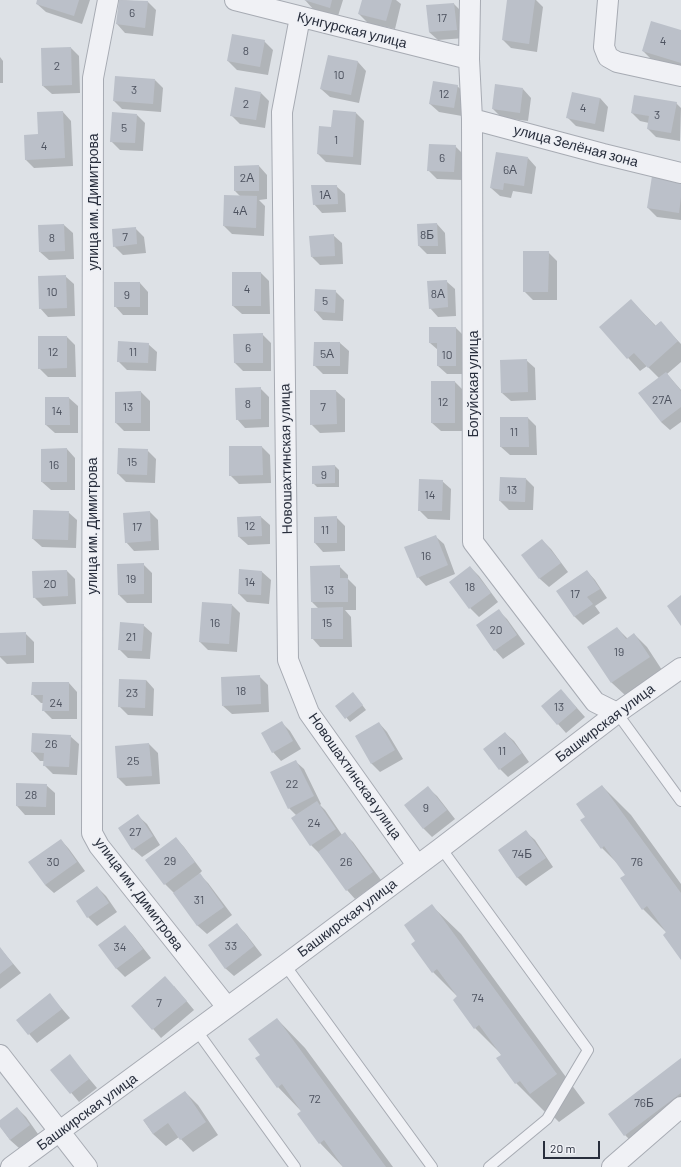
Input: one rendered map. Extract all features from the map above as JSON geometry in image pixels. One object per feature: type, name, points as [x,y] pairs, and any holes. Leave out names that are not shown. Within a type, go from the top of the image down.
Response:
[{"type":"street","name":"улица им. Димитрова","points":[[108,0],[93,78],[92,832],[99,846],[227,1007]]},
{"type":"street","name":"Кунгурская улица","points":[[235,0],[469,59]]},
{"type":"street","name":"Богуйская улица","points":[[470,0],[469,59],[472,119],[473,542],[595,702],[617,712]]},
{"type":"street","points":[[608,0],[604,47],[608,57],[617,62],[681,76]]},
{"type":"street","name":"Новошахтинская улица","points":[[300,17],[282,112],[288,660],[309,713],[418,864]]},
{"type":"street","name":"улица Зелёная зона","points":[[472,119],[681,173]]},
{"type":"street","name":"Башкирская улица","points":[[11,1167],[197,1031],[441,848],[617,712],[681,668]]},
{"type":"street","points":[[0,1055],[87,1167]]},
{"type":"street","points":[[622,1165],[681,1107]]},
{"type":"lane","points":[[617,712],[681,800]]},
{"type":"lane","points":[[441,848],[588,1050],[547,1119],[489,1167]]},
{"type":"lane","points":[[285,965],[432,1167]]},
{"type":"lane","points":[[197,1031],[295,1167]]},
{"type":"building","points":[[37,0],[79,0],[74,16],[36,4]]},
{"type":"building","points":[[119,0],[148,1],[145,28],[116,24]]},
{"type":"building","points":[[304,0],[332,0],[330,8]]},
{"type":"building","points":[[362,0],[392,0],[386,21],[358,14]]},
{"type":"building","points":[[507,0],[535,0],[529,44],[502,40]]},
{"type":"building","points":[[454,3],[457,30],[429,32],[426,5]]},
{"type":"building","points":[[651,21],[681,30],[681,63],[642,51]]},
{"type":"building","points":[[232,34],[265,40],[260,67],[227,61]]},
{"type":"building","points":[[71,47],[72,85],[42,86],[41,48]]},
{"type":"building","points":[[328,55],[358,61],[351,95],[320,89]]},
{"type":"building","points":[[115,76],[155,79],[153,104],[113,101]]},
{"type":"building","points":[[433,81],[458,85],[454,108],[429,104]]},
{"type":"building","points":[[495,84],[523,88],[520,113],[492,109]]},
{"type":"building","points":[[235,87],[261,92],[256,120],[230,116]]},
{"type":"building","points":[[572,92],[600,98],[595,124],[566,118]]},
{"type":"building","points":[[634,95],[677,102],[671,133],[647,129],[649,116],[631,113]]},
{"type":"building","points":[[333,110],[356,112],[353,157],[317,154],[319,126],[331,127]]},
{"type":"building","points":[[63,111],[65,158],[25,160],[24,135],[38,134],[37,112]]},
{"type":"building","points":[[112,112],[137,114],[135,143],[110,142]]},
{"type":"building","points":[[429,144],[456,145],[454,172],[427,171]]},
{"type":"building","points":[[496,152],[528,157],[524,186],[504,183],[503,190],[490,188]]},
{"type":"building","points":[[259,165],[259,191],[234,191],[234,166]]},
{"type":"building","points":[[652,176],[681,180],[679,213],[647,208]]},
{"type":"building","points":[[311,185],[337,185],[338,204],[313,205]]},
{"type":"building","points":[[224,195],[257,196],[256,228],[223,226]]},
{"type":"building","points":[[437,223],[438,246],[418,246],[417,224]]},
{"type":"building","points":[[64,224],[65,251],[39,252],[38,225]]},
{"type":"building","points":[[136,227],[137,244],[113,247],[112,229]]},
{"type":"building","points":[[334,234],[335,256],[311,257],[309,236]]},
{"type":"building","points":[[523,251],[549,251],[548,292],[523,292]]},
{"type":"building","points":[[232,272],[261,272],[261,306],[232,306]]},
{"type":"building","points":[[66,275],[67,308],[39,309],[38,276]]},
{"type":"building","points":[[447,280],[448,307],[429,309],[427,281]]},
{"type":"building","points":[[114,282],[140,282],[140,307],[114,307]]},
{"type":"building","points":[[315,289],[336,290],[335,313],[314,311]]},
{"type":"building","points":[[631,299],[655,326],[661,321],[678,341],[648,368],[634,353],[627,359],[599,327]]},
{"type":"building","points":[[429,327],[456,327],[456,366],[437,366],[437,343],[429,343]]},
{"type":"building","points":[[263,333],[263,363],[234,363],[233,334]]},
{"type":"building","points":[[38,336],[67,336],[67,368],[38,369]]},
{"type":"building","points":[[118,341],[149,343],[148,363],[117,362]]},
{"type":"building","points":[[314,342],[340,342],[340,366],[313,366]]},
{"type":"building","points":[[527,359],[528,392],[501,393],[500,360]]},
{"type":"building","points":[[666,372],[681,391],[681,407],[661,422],[638,393]]},
{"type":"building","points":[[431,381],[455,381],[455,423],[431,423]]},
{"type":"building","points":[[261,387],[261,419],[236,420],[235,388]]},
{"type":"building","points":[[310,390],[336,390],[337,424],[310,425]]},
{"type":"building","points":[[141,391],[141,423],[115,423],[115,392]]},
{"type":"building","points":[[45,397],[69,397],[70,425],[45,425]]},
{"type":"building","points":[[500,417],[528,417],[529,447],[500,447]]},
{"type":"building","points":[[229,446],[262,446],[263,475],[229,476]]},
{"type":"building","points":[[67,448],[67,482],[41,482],[41,449]]},
{"type":"building","points":[[118,448],[148,449],[147,475],[117,474]]},
{"type":"building","points":[[335,465],[335,483],[312,484],[312,466]]},
{"type":"building","points":[[500,477],[526,478],[525,502],[499,501]]},
{"type":"building","points":[[419,479],[443,480],[442,511],[418,511]]},
{"type":"building","points":[[33,510],[69,511],[68,540],[32,539]]},
{"type":"building","points":[[150,511],[151,541],[125,543],[123,513]]},
{"type":"building","points":[[261,516],[262,536],[238,537],[237,517]]},
{"type":"building","points":[[337,516],[337,543],[314,543],[314,517]]},
{"type":"building","points":[[436,535],[448,565],[417,578],[404,547]]},
{"type":"building","points":[[542,539],[561,563],[539,579],[521,555]]},
{"type":"building","points":[[144,563],[144,594],[118,595],[117,564]]},
{"type":"building","points":[[340,565],[340,578],[348,578],[348,602],[311,602],[310,566]]},
{"type":"building","points":[[470,566],[491,593],[469,609],[449,582]]},
{"type":"building","points":[[239,569],[262,571],[261,595],[238,594]]},
{"type":"building","points":[[67,570],[68,596],[33,598],[32,571]]},
{"type":"building","points":[[587,570],[600,589],[587,597],[593,604],[574,617],[556,591]]},
{"type":"building","points":[[681,595],[681,626],[667,606]]},
{"type":"building","points":[[202,602],[232,604],[229,644],[199,642]]},
{"type":"building","points":[[343,607],[343,639],[311,639],[311,608]]},
{"type":"building","points":[[499,609],[517,635],[494,651],[476,625]]},
{"type":"building","points":[[120,622],[144,624],[142,651],[118,650]]},
{"type":"building","points":[[617,627],[626,639],[634,633],[650,657],[611,683],[587,647]]},
{"type":"building","points":[[26,632],[26,655],[0,656],[0,633]]},
{"type":"building","points":[[260,675],[261,704],[222,706],[221,677]]},
{"type":"building","points":[[119,679],[146,680],[145,708],[118,707]]},
{"type":"building","points":[[32,682],[69,682],[69,711],[42,711],[43,695],[31,695]]},
{"type":"building","points":[[561,689],[577,708],[557,725],[541,706]]},
{"type":"building","points":[[353,692],[363,705],[345,719],[335,706]]},
{"type":"building","points":[[282,721],[293,741],[272,753],[261,733]]},
{"type":"building","points":[[379,722],[395,750],[371,764],[355,736]]},
{"type":"building","points":[[505,732],[522,753],[499,770],[483,749]]},
{"type":"building","points":[[32,733],[71,735],[69,767],[43,766],[44,753],[31,752]]},
{"type":"building","points":[[149,743],[152,776],[117,778],[115,746]]},
{"type":"building","points":[[296,760],[314,796],[288,809],[270,772]]},
{"type":"building","points":[[16,783],[47,784],[46,807],[16,806]]},
{"type":"building","points":[[602,785],[681,893],[681,960],[663,935],[666,932],[647,906],[642,910],[620,878],[625,875],[604,846],[601,849],[580,820],[585,817],[576,804]]},
{"type":"building","points":[[428,786],[447,810],[423,829],[404,805]]},
{"type":"building","points":[[317,801],[336,829],[310,846],[291,818]]},
{"type":"building","points":[[138,814],[153,836],[132,850],[118,828]]},
{"type":"building","points":[[526,830],[546,858],[517,878],[498,850]]},
{"type":"building","points":[[345,832],[373,872],[346,891],[318,852]]},
{"type":"building","points":[[176,837],[195,862],[164,885],[145,860]]},
{"type":"building","points":[[61,839],[77,862],[45,885],[28,862]]},
{"type":"building","points":[[200,873],[224,907],[197,926],[173,893]]},
{"type":"building","points":[[97,886],[109,903],[87,918],[76,901]]},
{"type":"building","points":[[432,904],[557,1074],[530,1094],[520,1081],[515,1084],[496,1058],[501,1055],[479,1025],[474,1029],[453,1000],[457,996],[437,969],[432,973],[411,944],[415,941],[404,925]]},
{"type":"building","points":[[237,923],[254,946],[225,969],[208,945]]},
{"type":"building","points":[[125,925],[143,949],[116,969],[98,945]]},
{"type":"building","points":[[0,947],[13,964],[0,974]]},
{"type":"building","points":[[165,976],[187,1001],[152,1030],[131,1006]]},
{"type":"building","points":[[50,993],[62,1009],[28,1035],[16,1020]]},
{"type":"building","points":[[277,1018],[386,1167],[343,1167],[324,1140],[319,1144],[297,1114],[301,1111],[282,1084],[277,1088],[255,1058],[260,1055],[248,1039]]},
{"type":"building","points":[[70,1054],[89,1079],[70,1094],[50,1070]]},
{"type":"building","points":[[681,1058],[681,1093],[624,1136],[608,1114]]},
{"type":"building","points":[[185,1091],[206,1122],[180,1140],[168,1123],[153,1134],[143,1120]]},
{"type":"building","points":[[17,1107],[30,1125],[10,1140],[0,1127],[0,1120]]}]
